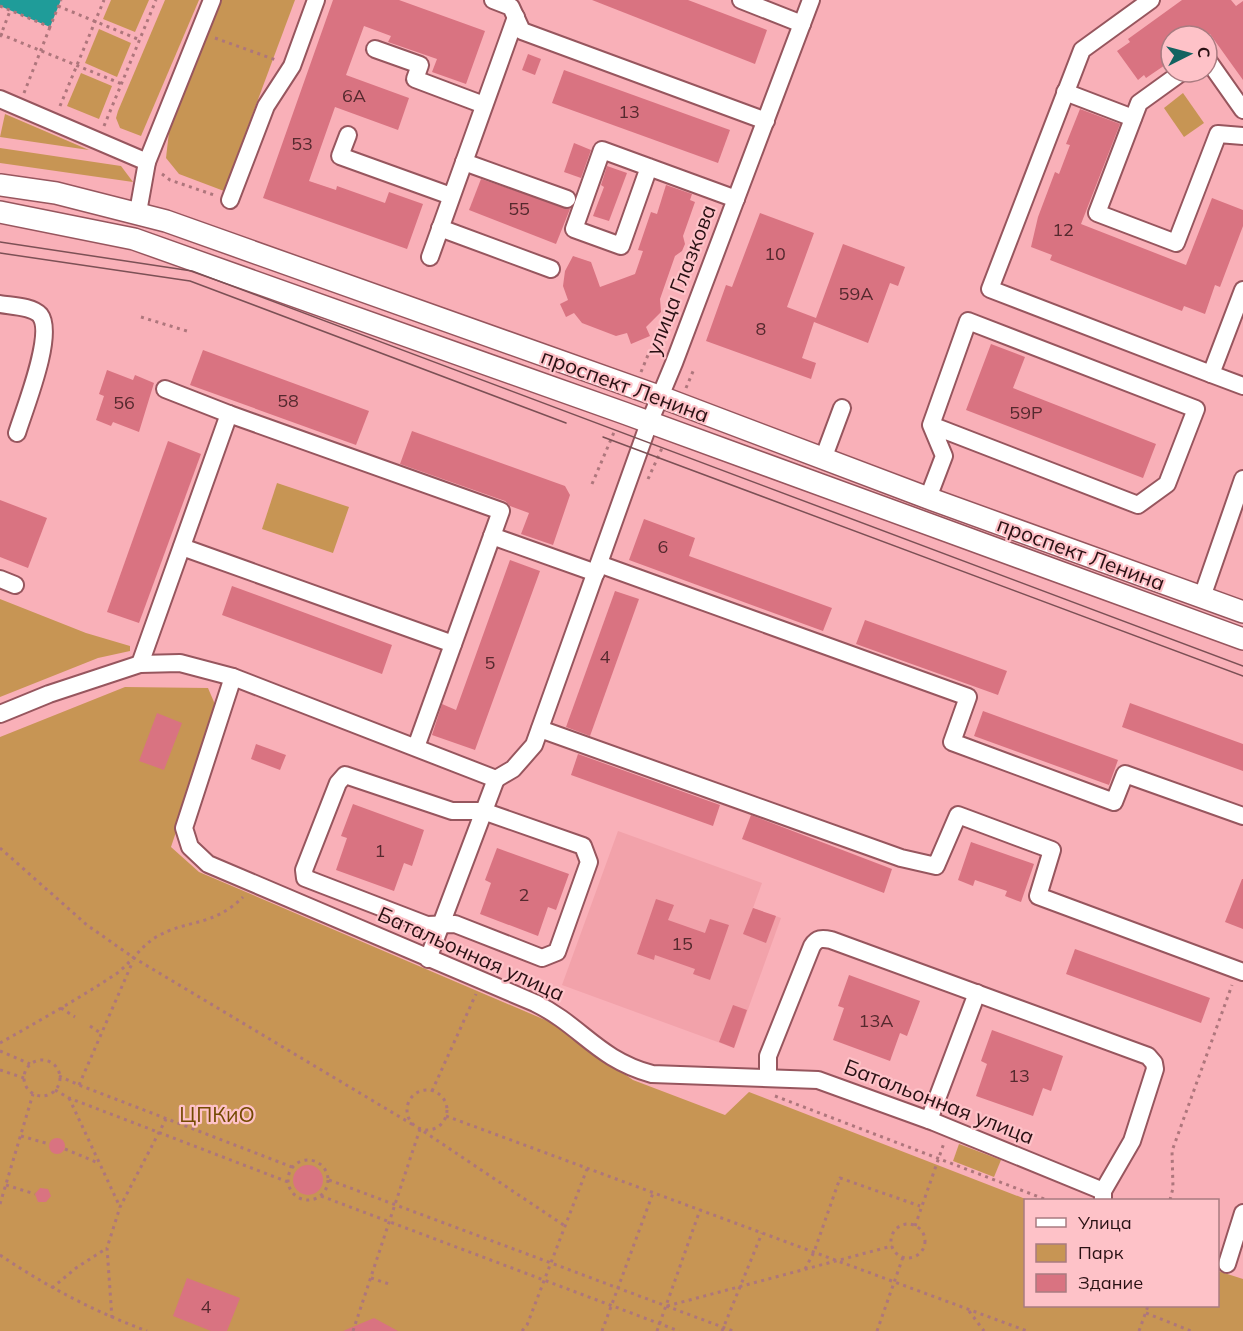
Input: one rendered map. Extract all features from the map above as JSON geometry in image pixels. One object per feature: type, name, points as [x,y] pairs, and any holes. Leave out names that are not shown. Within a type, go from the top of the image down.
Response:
[{"type":"main road","name":"проспект Ленина","points":[[0,185],[56,193],[138,212],[661,397],[928,498],[1243,612]]},
{"type":"main road","name":"проспект Ленина","points":[[0,212],[134,239],[1243,639]]},
{"type":"street","points":[[138,212],[147,162],[212,0]]},
{"type":"street","points":[[230,200],[266,106],[292,66],[316,0]]},
{"type":"street","points":[[493,0],[511,7],[522,31],[766,121]]},
{"type":"street","points":[[741,0],[802,24]]},
{"type":"street","name":"улица Глазкова","points":[[496,779],[513,769],[534,746],[649,423],[661,397],[811,0]]},
{"type":"street","points":[[1151,0],[1082,50],[990,289],[1243,386]]},
{"type":"street","points":[[430,257],[516,17]]},
{"type":"street","points":[[375,49],[420,65],[415,79],[484,105]]},
{"type":"street","points":[[1219,76],[1243,110]]},
{"type":"street","points":[[1165,84],[1139,103],[1097,213],[1176,243],[1218,134],[1243,136]]},
{"type":"street","points":[[1065,92],[1133,118]]},
{"type":"street","points":[[0,99],[147,162]]},
{"type":"street","points":[[348,135],[340,156],[452,196]]},
{"type":"street","points":[[649,167],[621,246],[574,229],[603,150],[736,199]]},
{"type":"street","points":[[464,162],[567,199]]},
{"type":"street","points":[[440,228],[551,269]]},
{"type":"street","points":[[1211,374],[1243,290]]},
{"type":"street","points":[[0,303],[32,310],[40,315],[45,327],[44,345],[17,433]]},
{"type":"street","points":[[928,498],[944,456],[932,425],[968,321],[1196,409],[1167,484],[1138,505],[932,425]]},
{"type":"street","points":[[165,389],[501,511],[416,747]]},
{"type":"street","points":[[823,459],[842,408]]},
{"type":"street","points":[[140,663],[229,414]]},
{"type":"street","points":[[1202,597],[1243,479]]},
{"type":"street","points":[[492,536],[597,568],[968,697],[952,742],[1114,802],[1125,774],[1243,816]]},
{"type":"street","points":[[182,547],[453,644]]},
{"type":"street","points":[[0,714],[49,694],[140,663],[180,663],[233,677],[496,779],[428,959]]},
{"type":"street","name":"Батальонная улица","points":[[233,677],[184,828],[190,847],[208,864],[555,1013],[592,1045],[629,1067],[652,1074],[769,1086],[818,1080],[929,1120],[1103,1196]]},
{"type":"street","points":[[540,729],[901,858],[936,866],[958,815],[1052,850],[1038,896],[1240,971]]},
{"type":"street","points":[[345,776],[452,811],[483,811],[583,846],[588,854],[589,862],[557,952],[542,958],[456,924],[427,925],[305,879],[304,870],[338,783],[345,776]]},
{"type":"street","points":[[769,1086],[768,1056],[816,940],[823,938],[831,940],[1148,1056],[1154,1063],[1155,1069],[1132,1141],[1103,1196]]},
{"type":"street","points":[[929,1120],[977,993]]},
{"type":"street","points":[[1229,1264],[1243,1214]]},
{"type":"path","points":[[22,97],[61,0]]},
{"type":"path","points":[[57,113],[104,0]]},
{"type":"path","points":[[102,131],[156,0]]},
{"type":"path","points":[[0,6],[50,27]]},
{"type":"path","points":[[58,6],[140,40]]},
{"type":"path","points":[[10,10],[0,35],[122,84]]},
{"type":"path","points":[[205,35],[292,66]]},
{"type":"path","points":[[170,180],[230,200]]},
{"type":"path","points":[[141,317],[190,332]]},
{"type":"path","points":[[0,848],[87,925],[134,958],[420,1129],[565,1226]]},
{"type":"path","points":[[0,1042],[118,973],[144,945],[159,935],[214,918],[230,910],[246,893]]},
{"type":"path","points":[[79,1086],[134,958]]},
{"type":"path","points":[[1170,1199],[1173,1188],[1172,1151],[1240,971]]},
{"type":"path","points":[[432,1091],[481,980]]},
{"type":"path","points":[[61,1008],[75,1017]]},
{"type":"path","points":[[90,1026],[102,1034]]},
{"type":"path","points":[[0,1052],[30,1064],[48,1061],[56,1067],[59,1076],[55,1090],[48,1095],[33,1094],[25,1085],[24,1078],[30,1064]]},
{"type":"path","points":[[0,1070],[24,1078]]},
{"type":"path","points":[[59,1076],[79,1086],[292,1167]]},
{"type":"path","points":[[769,1086],[938,1159],[1044,1199]]},
{"type":"path","points":[[55,1090],[69,1098],[160,1134],[288,1182]]},
{"type":"path","points":[[415,1126],[408,1115],[409,1101],[419,1092],[432,1091],[443,1098],[446,1116]]},
{"type":"path","points":[[0,1204],[33,1094]]},
{"type":"path","points":[[69,1098],[120,1208]]},
{"type":"path","points":[[420,1129],[433,1129],[446,1116]]},
{"type":"path","points":[[446,1116],[1028,1331]]},
{"type":"path","points":[[112,1318],[107,1248],[120,1208],[166,1119]]},
{"type":"path","points":[[353,1331],[420,1129]]},
{"type":"path","points":[[915,1226],[920,1206],[949,1129]]},
{"type":"path","points":[[21,1136],[49,1144]]},
{"type":"path","points":[[65,1149],[97,1162]]},
{"type":"path","points":[[314,1160],[326,1170],[329,1180],[321,1196],[315,1200],[300,1199],[290,1189],[288,1182],[292,1167],[298,1162],[314,1160]]},
{"type":"path","points":[[522,1331],[527,1325],[587,1168]]},
{"type":"path","points":[[805,1269],[814,1252],[840,1178],[920,1206]]},
{"type":"path","points":[[329,1180],[733,1331]]},
{"type":"path","points":[[6,1185],[35,1194]]},
{"type":"path","points":[[602,1331],[653,1193]]},
{"type":"path","points":[[321,1196],[679,1331]]},
{"type":"path","points":[[657,1331],[700,1210]]},
{"type":"path","points":[[907,1224],[915,1226],[924,1236],[923,1247],[916,1256],[903,1257],[891,1246],[891,1237],[897,1228],[907,1224]]},
{"type":"path","points":[[723,1329],[762,1233]]},
{"type":"path","points":[[665,1306],[891,1246]]},
{"type":"path","points":[[52,1288],[76,1268],[107,1248]]},
{"type":"path","points":[[0,1255],[52,1288],[112,1318],[145,1331]]},
{"type":"path","points":[[877,1331],[903,1257]]},
{"type":"path","points":[[371,1278],[389,1284]]},
{"type":"path","points":[[1139,1331],[1148,1307]]},
{"type":"path","points":[[968,1309],[984,1331]]},
{"type":"path","points":[[1146,1313],[1191,1331]]},
{"type":"path","points":[[659,1323],[667,1331]]},
{"type":"shaded area","points":[[618,831],[762,883],[753,908],[781,918],[734,1048],[562,985]]},
{"type":"green space","points":[[111,0],[149,0],[135,32],[103,19]]},
{"type":"green space","points":[[165,0],[199,0],[141,136],[120,128],[116,118]]},
{"type":"green space","points":[[222,0],[295,0],[224,191],[179,174],[166,158],[169,132]]},
{"type":"green space","points":[[99,29],[131,43],[117,77],[85,63]]},
{"type":"green space","points":[[81,73],[112,86],[99,119],[67,106]]},
{"type":"green space","points":[[1183,93],[1204,123],[1184,137],[1164,108]]},
{"type":"green space","points":[[5,114],[89,150],[0,137]]},
{"type":"green space","points":[[0,148],[121,166],[133,182],[0,163]]},
{"type":"green space","points":[[277,483],[349,507],[333,553],[262,529]]},
{"type":"green space","points":[[0,599],[86,633],[130,646],[130,651],[98,658],[0,697]]},
{"type":"green space","name":"ЦПКиО","points":[[125,687],[208,688],[217,709],[171,847],[199,872],[550,1022],[633,1080],[725,1115],[749,1092],[1025,1199],[1024,1307],[1219,1307],[1219,1271],[1243,1279],[1243,1331],[0,1331],[0,737]]},
{"type":"green space","points":[[959,1144],[1001,1160],[994,1177],[953,1161]]},
{"type":"water","points":[[0,0],[61,0],[50,27],[0,6]]},
{"type":"building","points":[[333,0],[399,0],[485,31],[466,84],[432,72],[437,59],[388,42],[391,36],[364,26],[346,75],[409,98],[398,130],[335,107],[309,181],[336,190],[337,186],[385,203],[389,192],[423,204],[407,249],[263,198]]},
{"type":"building","points":[[592,0],[688,0],[767,30],[755,64]]},
{"type":"building","points":[[1182,0],[1231,0],[1236,6],[1243,1],[1243,80],[1219,47],[1219,24],[1159,24],[1159,69],[1146,78],[1144,75],[1138,80],[1117,51],[1130,42],[1128,39]]},
{"type":"building","points":[[528,54],[541,59],[535,75],[522,70]]},
{"type":"building","points":[[564,70],[730,130],[718,163],[552,103]]},
{"type":"building","points":[[1080,109],[1120,124],[1081,224],[1186,265],[1212,198],[1243,210],[1243,226],[1220,287],[1215,285],[1205,314],[1184,306],[1182,311],[1050,260],[1052,255],[1031,247],[1038,217],[1055,172],[1059,174],[1070,145],[1066,144]]},
{"type":"building","points":[[574,143],[591,150],[581,178],[564,172]]},
{"type":"building","points":[[607,166],[627,173],[609,221],[593,216],[604,187],[601,185]]},
{"type":"building","points":[[481,179],[570,209],[556,244],[469,210]]},
{"type":"building","points":[[666,185],[692,194],[690,200],[695,202],[683,236],[685,244],[682,251],[675,256],[660,299],[661,312],[646,327],[650,336],[631,344],[627,333],[616,336],[582,323],[574,313],[566,317],[560,304],[568,300],[563,286],[565,271],[573,256],[591,262],[600,287],[635,274],[643,251],[638,250],[651,212],[657,214]]},
{"type":"building","points":[[760,213],[814,233],[787,307],[816,318],[843,244],[905,267],[898,286],[890,283],[868,343],[814,322],[802,358],[816,363],[811,379],[706,341],[726,285],[732,287]]},
{"type":"building","points":[[991,344],[1025,357],[1013,388],[1156,444],[1143,478],[966,410]]},
{"type":"building","points":[[203,350],[369,411],[356,445],[190,385]]},
{"type":"building","points":[[107,370],[133,380],[135,375],[154,383],[139,432],[113,422],[111,426],[96,420],[104,396],[99,394]]},
{"type":"building","points":[[412,431],[565,486],[570,495],[553,545],[521,534],[529,513],[510,506],[505,501],[400,464]]},
{"type":"building","points":[[168,441],[201,454],[139,623],[107,612]]},
{"type":"building","points":[[0,500],[47,518],[28,568],[0,557]]},
{"type":"building","points":[[644,519],[695,538],[689,556],[832,608],[823,631],[629,560]]},
{"type":"building","points":[[510,560],[540,571],[475,750],[432,735],[442,704],[456,710]]},
{"type":"building","points":[[232,586],[392,645],[382,674],[222,615]]},
{"type":"building","points":[[615,591],[639,599],[590,736],[566,727]]},
{"type":"building","points":[[865,620],[1007,671],[998,695],[856,644]]},
{"type":"building","points":[[1130,703],[1243,744],[1243,771],[1122,727]]},
{"type":"building","points":[[983,711],[1118,760],[1109,785],[974,736]]},
{"type":"building","points":[[157,713],[182,723],[164,770],[139,761]]},
{"type":"building","points":[[256,744],[286,755],[280,770],[251,759]]},
{"type":"building","points":[[578,754],[720,805],[713,826],[571,775]]},
{"type":"building","points":[[353,804],[424,830],[412,866],[404,863],[394,891],[336,870],[347,838],[341,836]]},
{"type":"building","points":[[751,815],[892,869],[884,893],[742,839]]},
{"type":"building","points":[[971,842],[1034,864],[1021,902],[1005,896],[1007,891],[975,880],[973,886],[958,880]]},
{"type":"building","points":[[497,848],[569,874],[556,910],[548,907],[538,936],[480,914],[491,883],[485,880]]},
{"type":"building","points":[[1243,879],[1243,929],[1225,922]]},
{"type":"building","points":[[656,899],[674,905],[668,920],[705,933],[710,919],[729,925],[710,980],[693,974],[695,969],[655,955],[654,960],[637,954]]},
{"type":"building","points":[[753,908],[776,916],[766,943],[743,934]]},
{"type":"building","points":[[1075,949],[1210,998],[1201,1023],[1066,974]]},
{"type":"building","points":[[849,975],[920,1001],[907,1036],[900,1033],[890,1061],[833,1040],[844,1008],[838,1006]]},
{"type":"building","points":[[733,1005],[747,1010],[734,1048],[719,1042]]},
{"type":"building","points":[[992,1030],[1063,1056],[1051,1091],[1043,1088],[1033,1116],[976,1096],[987,1064],[981,1061]]},
{"type":"building","points":[[57,1138],[63,1140],[65,1146],[63,1152],[57,1154],[51,1152],[49,1146],[51,1140]]},
{"type":"building","points":[[308,1165],[318,1170],[323,1180],[318,1190],[308,1195],[298,1190],[293,1180],[298,1170]]},
{"type":"building","points":[[40,1188],[48,1189],[51,1196],[46,1202],[38,1202],[35,1194]]},
{"type":"building","points":[[187,1278],[240,1298],[227,1331],[211,1331],[173,1316]]},
{"type":"building","points":[[374,1318],[398,1331],[343,1331]]},
{"type":"tram line","points":[[0,242],[192,271],[1243,666]]},
{"type":"tram line","points":[[0,253],[190,281],[566,423]]},
{"type":"tram line","points":[[603,437],[1243,676]]}]
